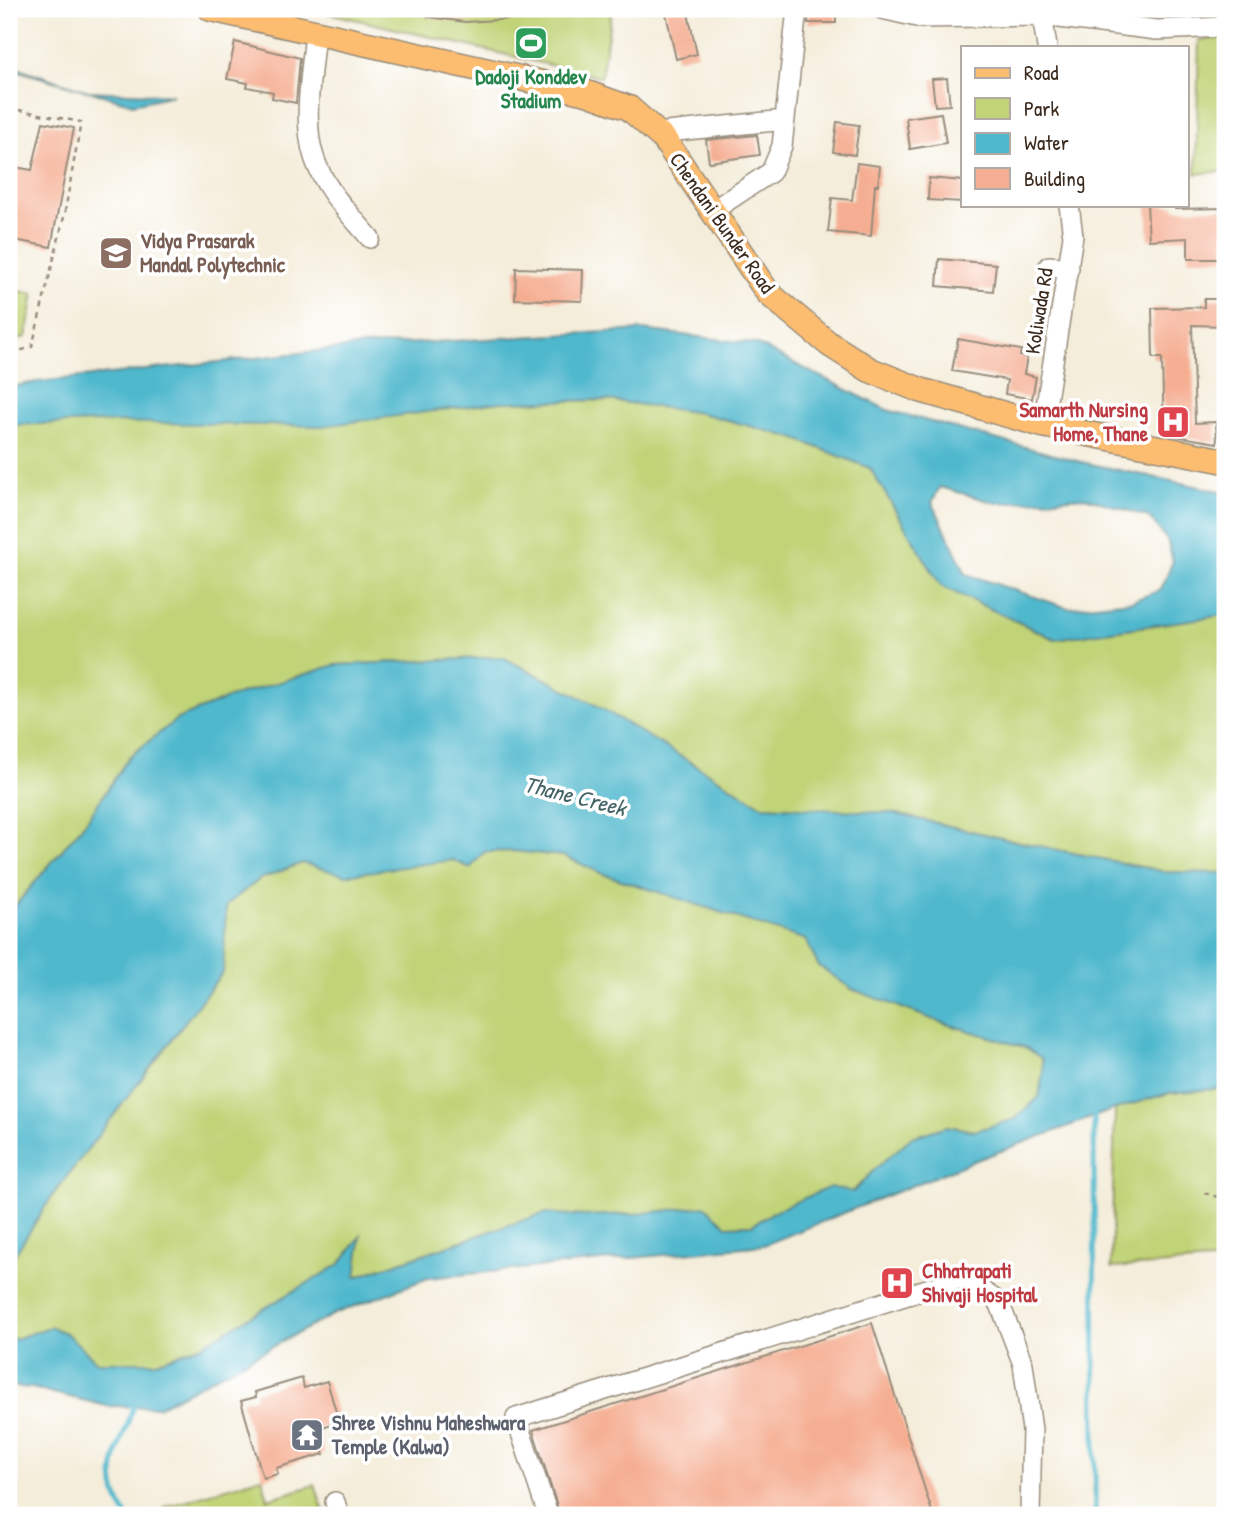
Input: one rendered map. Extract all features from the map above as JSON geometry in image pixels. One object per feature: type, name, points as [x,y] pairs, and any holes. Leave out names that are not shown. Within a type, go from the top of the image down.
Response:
[{"type":"main road","name":"Chendani Bunder Road","points":[[211,9],[587,93],[629,108],[664,139],[768,293],[830,344],[870,369],[920,390],[1043,425],[1225,461]]},
{"type":"street","points":[[712,211],[771,172],[782,146],[797,9]]},
{"type":"street","points":[[882,9],[922,13],[1042,12],[1157,30],[1225,27]]},
{"type":"street","points":[[1042,12],[1047,46]]},
{"type":"street","points":[[315,32],[309,119],[314,159],[335,197],[370,238]]},
{"type":"street","points":[[657,133],[785,120]]},
{"type":"street","name":"Koliwada Rd","points":[[1043,425],[1073,236],[1069,206]]},
{"type":"street","points":[[1049,266],[1069,268]]},
{"type":"street","points":[[548,1515],[516,1418],[962,1278],[999,1302],[1023,1364],[1032,1430],[1030,1515]]},
{"type":"path","points":[[9,107],[81,122],[64,217],[32,347],[9,354]]},
{"type":"path","points":[[1204,1194],[1225,1199]]},
{"type":"green space","name":"Dadoji Konddev Stadium","points":[[311,9],[612,9],[601,77]]},
{"type":"green space","points":[[1225,38],[1225,171],[1196,174],[1199,40]]},
{"type":"green space","points":[[9,289],[34,294],[26,337],[9,342]]},
{"type":"green space","points":[[607,400],[701,413],[794,438],[870,468],[941,586],[1054,639],[1225,615],[1225,873],[1166,872],[892,813],[763,806],[596,705],[502,657],[335,665],[234,696],[177,719],[129,757],[85,823],[9,913],[9,425],[501,402]]},
{"type":"green space","points":[[511,851],[564,856],[603,874],[807,940],[818,965],[852,989],[940,1022],[1027,1048],[1042,1059],[1039,1097],[1015,1119],[975,1131],[947,1126],[874,1170],[852,1192],[777,1210],[752,1225],[727,1226],[635,1214],[584,1216],[545,1213],[355,1277],[360,1237],[340,1264],[319,1278],[200,1346],[157,1362],[97,1362],[66,1333],[50,1327],[9,1341],[9,1264],[12,1256],[52,1196],[223,972],[226,905],[260,879],[302,863],[345,874],[453,860],[470,868],[484,852]]},
{"type":"green space","points":[[1225,1088],[1225,1260],[1111,1268],[1115,1109],[1169,1093]]},
{"type":"green space","points":[[262,1477],[268,1499],[315,1485],[325,1515],[160,1515],[165,1507]]},
{"type":"water","points":[[9,65],[79,88],[9,68]]},
{"type":"water","points":[[88,91],[173,95],[133,104]]},
{"type":"water","points":[[643,330],[756,344],[887,410],[1081,462],[1219,491],[1225,497],[1225,615],[1055,639],[941,586],[870,468],[794,438],[701,413],[607,400],[501,402],[322,426],[100,422],[9,425],[9,387],[363,346]],"holes":[[[940,487],[996,503],[1085,497],[1149,517],[1167,540],[1173,561],[1161,590],[1132,601],[1068,608],[966,574],[932,502]]]},
{"type":"water","name":"Thane Creek","points":[[502,657],[596,705],[763,806],[892,813],[1166,872],[1225,873],[1225,1088],[1169,1093],[1115,1109],[971,1162],[764,1245],[428,1278],[334,1314],[158,1407],[107,1406],[32,1388],[9,1386],[9,1341],[50,1327],[66,1333],[97,1362],[157,1362],[200,1346],[340,1264],[361,1236],[356,1277],[545,1213],[584,1216],[635,1214],[705,1206],[727,1226],[752,1225],[777,1210],[830,1187],[853,1192],[912,1137],[947,1126],[975,1131],[1015,1119],[1039,1097],[1042,1059],[1027,1048],[940,1022],[852,989],[818,965],[806,940],[603,874],[564,856],[511,851],[484,852],[470,868],[453,860],[345,875],[302,863],[260,879],[226,905],[223,972],[52,1196],[9,1264],[9,913],[85,823],[129,757],[177,719],[234,696],[335,665]]},
{"type":"building","points":[[429,9],[510,9],[511,19],[465,22],[428,17]]},
{"type":"building","points":[[665,9],[687,9],[697,54],[676,59]]},
{"type":"building","points":[[809,9],[836,9],[836,23],[808,23]]},
{"type":"building","points":[[1184,9],[1225,9],[1225,15],[1184,17]]},
{"type":"building","points":[[235,42],[300,58],[296,103],[272,98],[273,92],[247,87],[248,83],[227,79]]},
{"type":"building","points":[[947,78],[950,105],[935,106],[932,79]]},
{"type":"building","points":[[941,113],[946,143],[910,149],[906,118]]},
{"type":"building","points":[[43,122],[74,128],[51,247],[9,239],[9,166],[32,170]]},
{"type":"building","points":[[837,122],[859,125],[855,155],[833,152]]},
{"type":"building","points":[[757,135],[760,155],[709,162],[706,140]]},
{"type":"building","points":[[857,163],[880,166],[878,185],[875,185],[871,236],[828,232],[832,198],[852,200]]},
{"type":"building","points":[[929,178],[961,181],[961,202],[928,200]]},
{"type":"building","points":[[1147,206],[1175,206],[1175,209],[1225,208],[1225,259],[1188,259],[1188,238],[1149,240]]},
{"type":"building","points":[[939,259],[996,264],[993,291],[937,286]]},
{"type":"building","points":[[516,268],[583,270],[582,301],[515,299]]},
{"type":"building","points":[[1204,299],[1225,299],[1225,326],[1192,325],[1195,423],[1216,422],[1217,443],[1164,434],[1162,358],[1153,358],[1152,308],[1204,307]]},
{"type":"building","points":[[958,339],[1021,350],[1020,356],[1027,357],[1024,374],[1036,377],[1032,399],[1005,394],[1007,380],[952,371]]},
{"type":"building","points":[[872,1323],[933,1515],[560,1515],[533,1430]]},
{"type":"building","points":[[302,1378],[304,1388],[327,1381],[339,1422],[316,1429],[324,1454],[276,1468],[278,1474],[263,1478],[241,1401],[256,1397],[255,1392]]},
{"type":"waterway","points":[[1094,1112],[1095,1515]]},
{"type":"waterway","points":[[126,1515],[118,1500],[113,1473],[118,1448],[133,1407],[129,1404]]},
{"type":"place","name":"Dadoji Konddev Stadium","points":[[531,43]]},
{"type":"place","name":"Vidya Prasarak Mandal Polytechnic","points":[[116,253]]},
{"type":"place","name":"Samarth Nursing Home, Thane","points":[[1173,422]]},
{"type":"place","name":"Chhatrapati Shivaji Hospital","points":[[897,1283]]},
{"type":"place","name":"Shree Vishnu Maheshwara Temple (Kalwa)","points":[[307,1435]]}]
